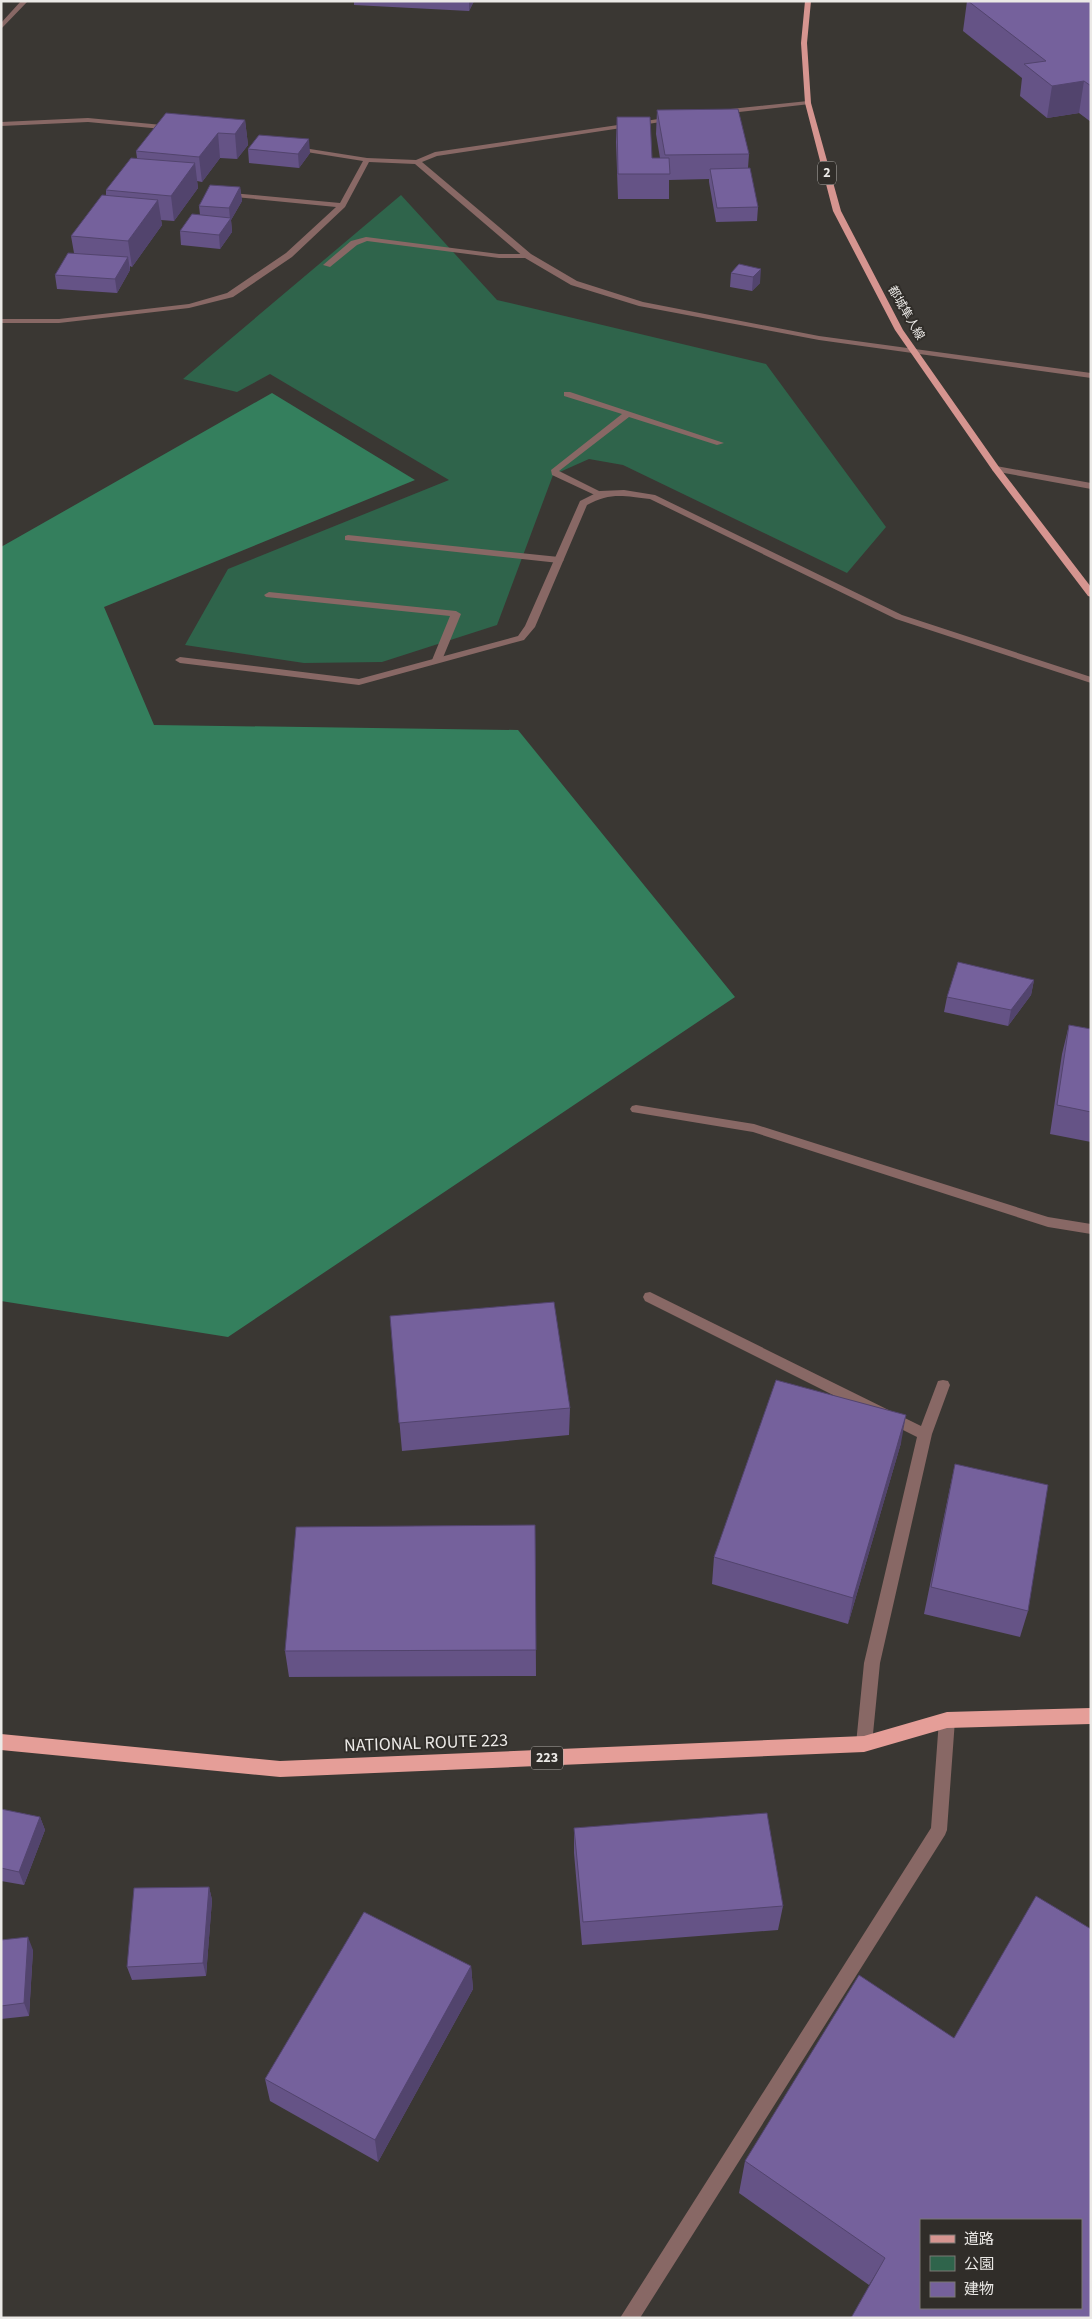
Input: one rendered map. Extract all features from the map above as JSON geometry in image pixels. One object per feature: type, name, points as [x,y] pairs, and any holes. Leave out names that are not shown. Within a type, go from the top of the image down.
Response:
[{"type":"highway","name":"NATIONAL ROUTE 223","points":[[1,1742],[280,1769],[864,1744],[947,1720],[1091,1716]]},
{"type":"main road","name":"都城隼人線","points":[[808,1],[804,43],[808,103],[836,211],[899,330],[996,469],[1091,594]]},
{"type":"street","points":[[1,27],[25,1]]},
{"type":"street","points":[[710,113],[758,106],[808,103]]},
{"type":"street","points":[[285,146],[367,160],[417,162],[435,154],[681,117]]},
{"type":"street","points":[[1,124],[88,120],[181,128]]},
{"type":"street","points":[[1,321],[59,322],[189,306],[230,295],[289,255],[342,205],[367,160]]},
{"type":"street","points":[[417,162],[528,256],[574,283],[642,304],[819,338],[1091,376]]},
{"type":"street","points":[[235,195],[342,205]]},
{"type":"street","points":[[327,265],[354,243],[366,239],[500,256],[528,256]]},
{"type":"street","points":[[567,394],[720,443]]},
{"type":"street","points":[[600,494],[555,473],[556,470],[629,414]]},
{"type":"street","points":[[996,469],[1091,486]]},
{"type":"street","points":[[180,660],[358,682],[521,638],[530,627],[583,503],[600,494],[624,493],[652,497],[899,617],[1091,680]]},
{"type":"street","points":[[348,538],[559,560]]},
{"type":"street","points":[[269,595],[456,614],[436,660]]},
{"type":"street","points":[[636,1109],[754,1128],[1048,1222],[1091,1229]]},
{"type":"street","points":[[650,1297],[925,1434]]},
{"type":"street","points":[[864,1744],[872,1663],[925,1434],[943,1385]]},
{"type":"street","points":[[629,2318],[940,1830],[947,1720]]},
{"type":"green space","points":[[401,195],[497,300],[766,364],[886,527],[847,573],[623,465],[589,459],[553,475],[497,625],[382,662],[304,663],[185,645],[228,569],[449,480],[270,374],[237,392],[183,379]]},
{"type":"green space","points":[[272,393],[415,480],[104,607],[154,725],[518,730],[735,997],[228,1337],[1,1301],[1,547]]},
{"type":"building","points":[[968,1],[1091,1],[1091,86],[1084,81],[1052,86],[1024,64],[1046,61]]},
{"type":"building","points":[[738,109],[749,154],[665,155],[657,110]]},
{"type":"building","points":[[166,113],[245,120],[235,134],[218,133],[199,157],[136,151]]},
{"type":"building","points":[[617,117],[650,117],[652,158],[669,158],[670,174],[618,174]]},
{"type":"building","points":[[259,135],[309,139],[298,154],[248,149]]},
{"type":"building","points":[[131,158],[195,163],[171,196],[106,190]]},
{"type":"building","points":[[750,168],[758,207],[717,208],[710,169]]},
{"type":"building","points":[[210,185],[240,187],[229,208],[199,206]]},
{"type":"building","points":[[102,195],[158,200],[128,241],[71,236]]},
{"type":"building","points":[[192,214],[231,218],[219,235],[180,231]]},
{"type":"building","points":[[68,253],[128,257],[115,279],[55,275]]},
{"type":"building","points":[[739,264],[761,269],[753,277],[731,273]]},
{"type":"building","points":[[958,962],[1034,980],[1011,1010],[947,997]]},
{"type":"building","points":[[1069,1025],[1091,1029],[1091,1112],[1057,1105]]},
{"type":"building","points":[[554,1302],[570,1408],[399,1423],[390,1316]]},
{"type":"building","points":[[776,1380],[906,1415],[853,1598],[714,1557]]},
{"type":"building","points":[[955,1464],[1048,1485],[1028,1611],[931,1587]]},
{"type":"building","points":[[535,1525],[536,1650],[285,1651],[296,1527]]},
{"type":"building","points":[[1,1809],[40,1817],[19,1872],[1,1868]]},
{"type":"building","points":[[767,1813],[783,1906],[583,1922],[574,1828]]},
{"type":"building","points":[[209,1887],[203,1963],[127,1967],[134,1888]]},
{"type":"building","points":[[1036,1896],[1091,1929],[1091,2318],[851,2318],[885,2258],[745,2161],[859,1975],[954,2038]]},
{"type":"building","points":[[364,1912],[471,1966],[375,2140],[265,2079]]},
{"type":"building","points":[[28,1937],[24,2003],[1,2006],[1,1940]]}]
